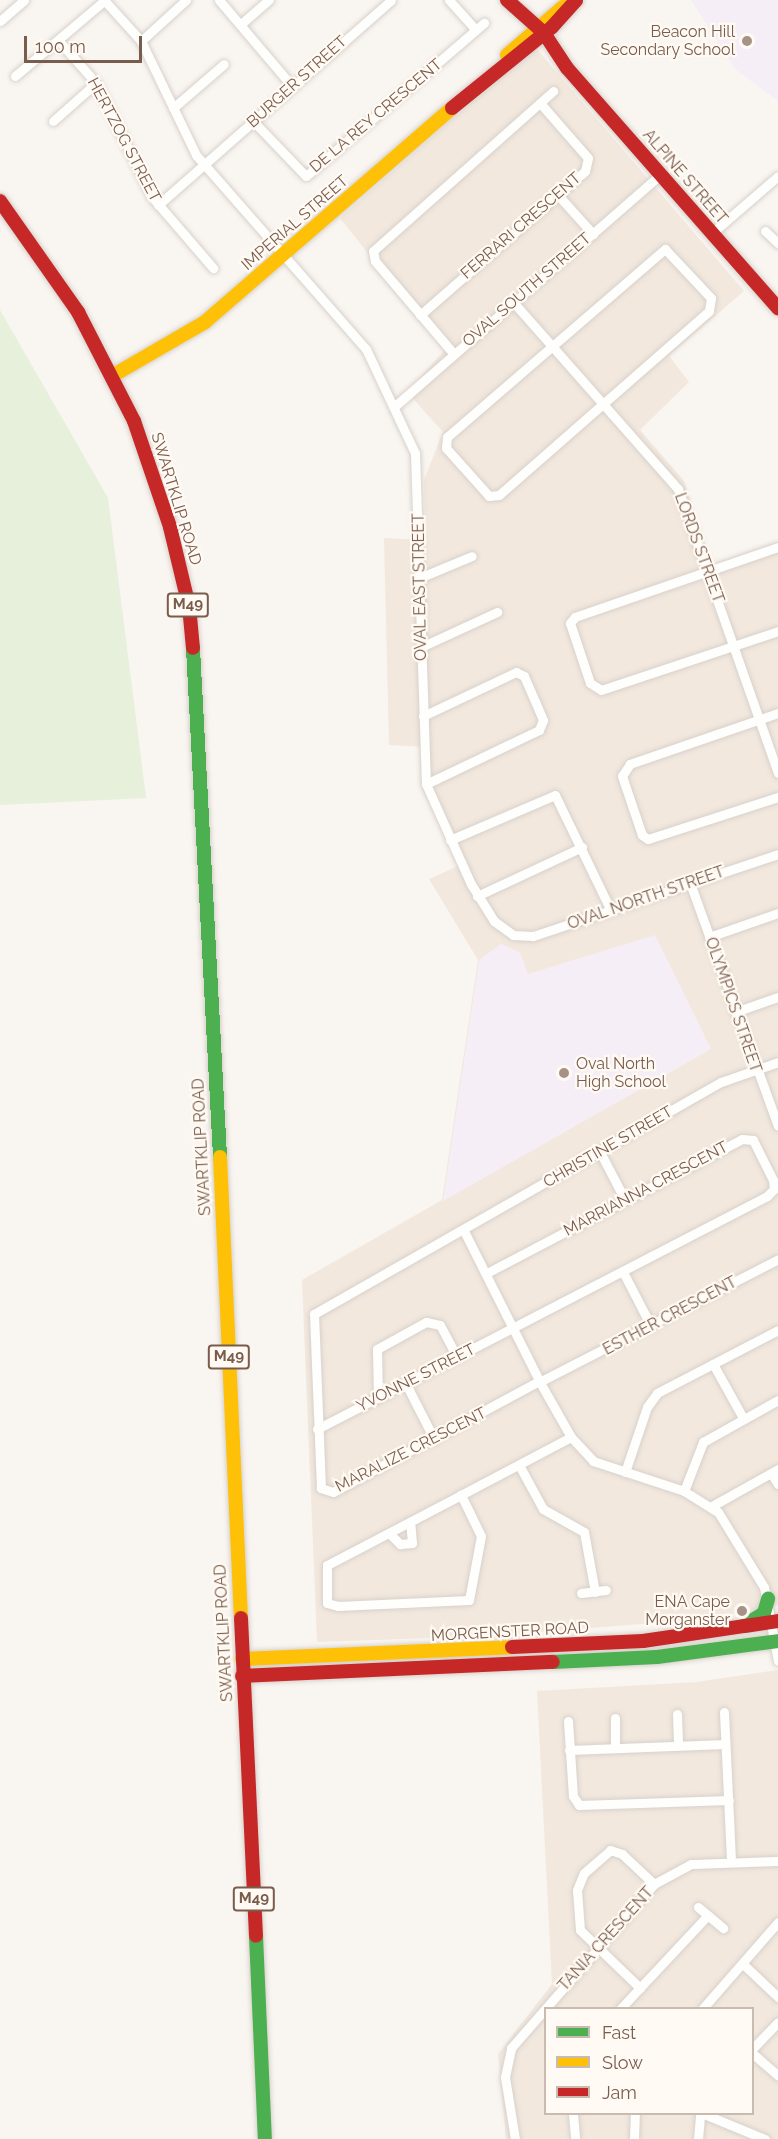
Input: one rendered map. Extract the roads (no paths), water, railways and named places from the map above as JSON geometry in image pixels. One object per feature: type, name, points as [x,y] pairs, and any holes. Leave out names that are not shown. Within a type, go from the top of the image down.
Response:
[{"type":"main road","name":"ALPINE STREET","points":[[507,0],[778,308]]},
{"type":"main road","name":"IMPERIAL STREET","points":[[112,376],[195,330],[284,256],[574,0]]},
{"type":"main road","name":"SWARTKLIP ROAD","points":[[0,201],[60,284],[112,376],[147,452],[170,527],[189,606],[197,678],[265,2139]]},
{"type":"main road","points":[[722,1632],[758,1619],[768,1599]]},
{"type":"main road","name":"MORGENSTER ROAD","points":[[242,1659],[561,1647],[722,1632],[776,1622]]},
{"type":"main road","name":"MORGENSTER ROAD","points":[[242,1676],[657,1657],[777,1641]]},
{"type":"street","points":[[0,21],[24,0]]},
{"type":"street","points":[[15,76],[105,0]]},
{"type":"street","name":"OVAL EAST STREET","points":[[105,0],[141,41],[173,108],[204,165],[366,349],[395,406],[417,460],[426,784],[477,896],[494,921],[513,935]]},
{"type":"street","points":[[141,41],[186,0]]},
{"type":"street","points":[[219,0],[292,86]]},
{"type":"street","points":[[241,24],[269,0]]},
{"type":"street","name":"BURGER STREET","points":[[158,205],[391,0]]},
{"type":"street","points":[[449,0],[476,30]]},
{"type":"street","name":"DE LA REY CRESCENT","points":[[253,121],[306,176],[484,23]]},
{"type":"street","name":"HERTZOG STREET","points":[[58,40],[96,83],[158,205],[213,268]]},
{"type":"street","points":[[173,108],[224,64]]},
{"type":"street","points":[[53,121],[96,83]]},
{"type":"street","points":[[453,353],[420,315],[373,253],[554,91]]},
{"type":"street","name":"FERRARI CRESCENT","points":[[420,315],[585,171],[588,158],[540,103]]},
{"type":"street","name":"OVAL SOUTH STREET","points":[[395,406],[453,353],[514,303],[660,175]]},
{"type":"street","points":[[712,233],[778,176]]},
{"type":"street","points":[[557,194],[593,234]]},
{"type":"street","points":[[765,231],[778,243]]},
{"type":"street","points":[[658,251],[670,251],[711,298],[709,311],[603,405],[495,497],[445,446],[447,437],[658,251]]},
{"type":"street","name":"LORDS STREET","points":[[514,303],[678,489],[778,773]]},
{"type":"street","points":[[778,547],[575,617],[570,623],[590,683],[601,690],[778,631]]},
{"type":"street","points":[[419,578],[472,556]]},
{"type":"street","points":[[421,647],[497,612]]},
{"type":"street","points":[[423,716],[516,672],[524,676],[543,720],[539,730],[426,784]]},
{"type":"street","points":[[778,713],[626,766],[622,779],[642,835],[648,839],[778,797]]},
{"type":"street","points":[[450,840],[551,794],[558,798],[611,910]]},
{"type":"street","points":[[477,896],[582,847]]},
{"type":"street","name":"OVAL NORTH STREET","points":[[513,935],[533,936],[778,854]]},
{"type":"street","name":"OLYMPICS STREET","points":[[690,883],[755,1070],[778,1126]]},
{"type":"street","points":[[710,937],[778,913]]},
{"type":"street","points":[[735,1012],[778,997]]},
{"type":"street","name":"CHRISTINE STREET","points":[[464,1231],[721,1082],[778,1062]]},
{"type":"street","name":"MARRIANNA CRESCENT","points":[[487,1273],[745,1138],[755,1142],[775,1185],[767,1196],[515,1328]]},
{"type":"street","points":[[600,1152],[624,1200]]},
{"type":"street","points":[[464,1231],[571,1437],[593,1461],[684,1491],[712,1506],[758,1575],[776,1622],[778,1661]]},
{"type":"street","name":"MARALIZE CRESCENT","points":[[464,1231],[314,1314],[319,1484],[329,1492],[543,1382]]},
{"type":"street","name":"ESTHER CRESCENT","points":[[543,1382],[778,1259]]},
{"type":"street","points":[[623,1272],[651,1326]]},
{"type":"street","points":[[378,1398],[377,1349],[426,1322],[440,1325],[457,1357]]},
{"type":"street","name":"YVONNE STREET","points":[[317,1429],[515,1328]]},
{"type":"street","points":[[626,1472],[652,1399],[778,1330]]},
{"type":"street","points":[[713,1364],[743,1418]]},
{"type":"street","points":[[406,1384],[434,1439]]},
{"type":"street","points":[[684,1491],[703,1442],[778,1400]]},
{"type":"street","points":[[461,1495],[481,1536],[469,1600],[327,1603],[327,1565],[571,1437]]},
{"type":"street","points":[[519,1464],[543,1509],[582,1528],[595,1592]]},
{"type":"street","points":[[712,1506],[775,1471],[778,1484]]},
{"type":"street","points":[[389,1533],[400,1544],[408,1545],[415,1537],[410,1522]]},
{"type":"street","points":[[581,1593],[606,1590]]},
{"type":"street","points":[[724,1712],[731,1862]]},
{"type":"street","points":[[677,1714],[678,1745]]},
{"type":"street","points":[[615,1719],[615,1748]]},
{"type":"street","points":[[568,1721],[573,1796],[579,1805],[729,1800]]},
{"type":"street","points":[[569,1750],[725,1744]]},
{"type":"street","points":[[639,1988],[597,1949],[577,1922],[577,1890],[584,1873],[605,1851],[614,1849],[654,1884]]},
{"type":"street","name":"TANIA CRESCENT","points":[[545,2007],[654,1884],[684,1865],[778,1860]]},
{"type":"street","points":[[698,1907],[723,1928]]},
{"type":"street","points":[[622,2007],[708,1915]]},
{"type":"street","points":[[704,2007],[744,1965],[778,1922]]},
{"type":"street","points":[[744,1965],[778,1997]]},
{"type":"street","name":"TANIA CRESCENT","points":[[515,2139],[508,2113],[508,2055],[526,2028],[544,2008]]},
{"type":"street","points":[[754,2050],[778,2022]]},
{"type":"street","points":[[754,2052],[778,2076]]},
{"type":"street","points":[[573,2115],[574,2139]]},
{"type":"street","points":[[634,2139],[635,2115]]},
{"type":"street","points":[[698,2139],[702,2115]]},
{"type":"street","points":[[705,2115],[765,2139]]},
{"type":"place","name":"Beacon Hill Secondary School","points":[[747,41]]},
{"type":"place","name":"Oval North High School","points":[[564,1073]]},
{"type":"place","name":"ENA Cape Morganster","points":[[742,1611]]}]
